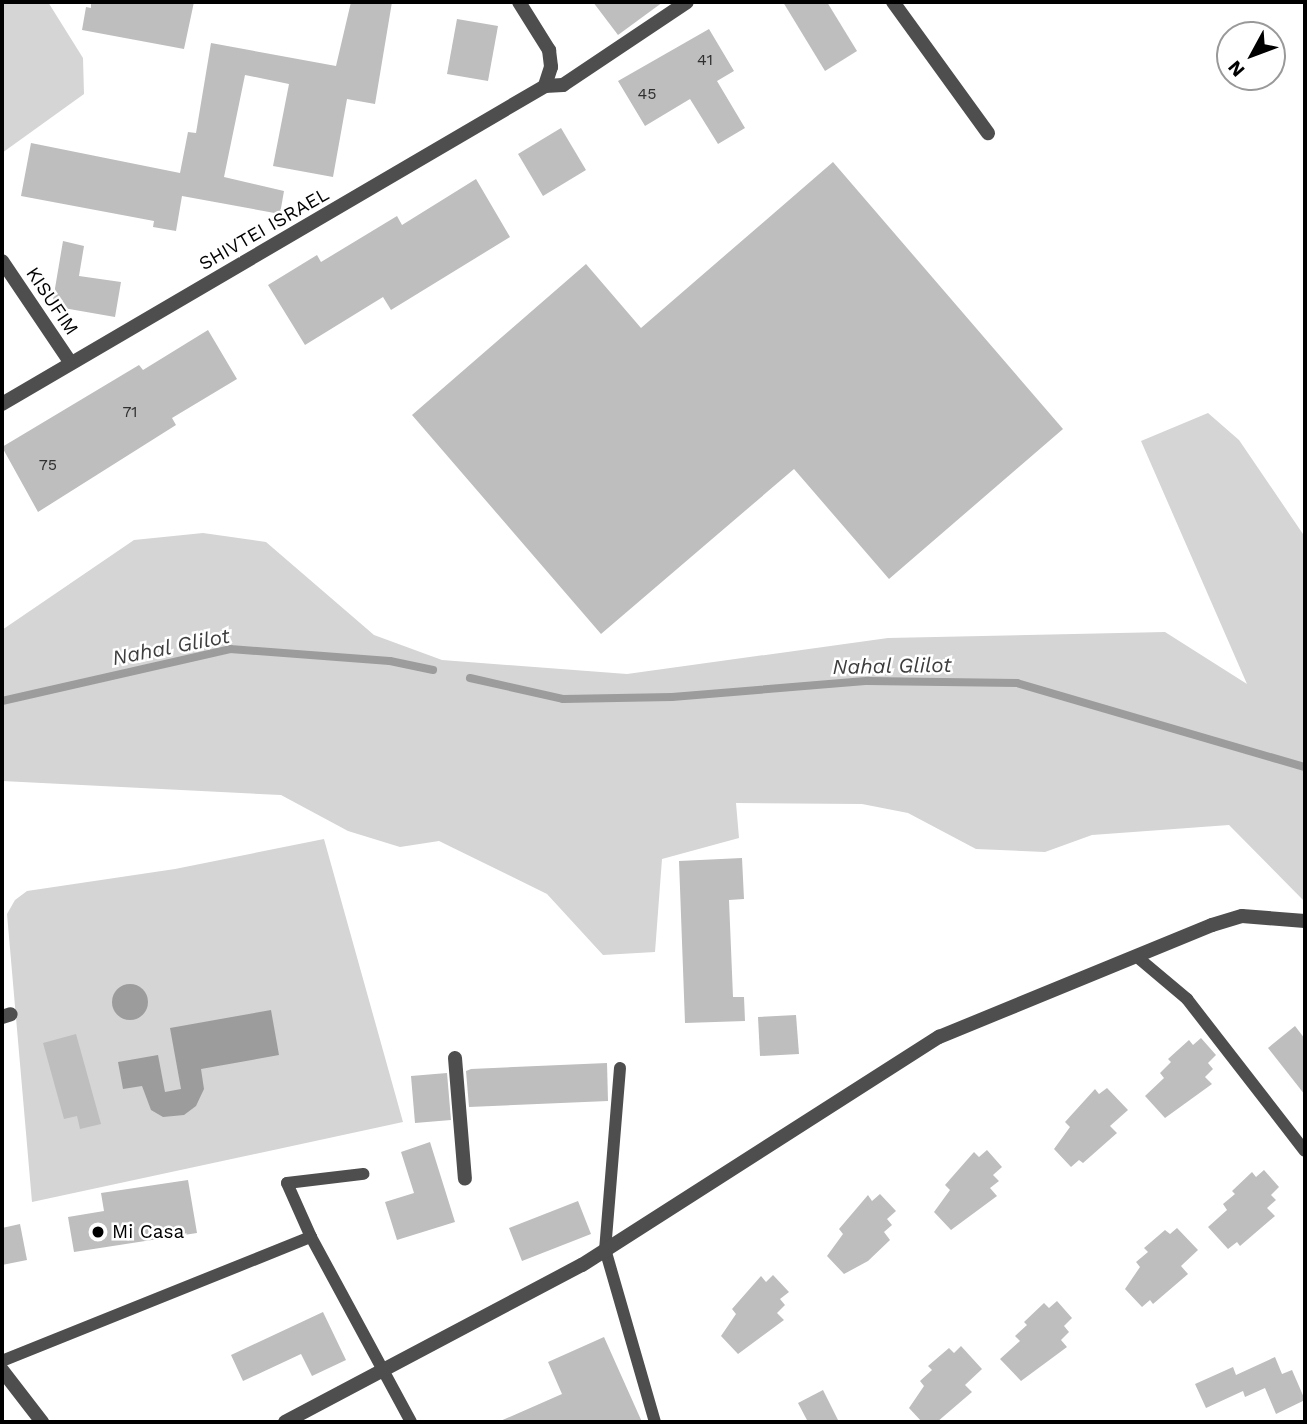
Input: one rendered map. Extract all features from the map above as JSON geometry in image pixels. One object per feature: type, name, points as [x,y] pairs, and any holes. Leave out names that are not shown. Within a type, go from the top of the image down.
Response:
[{"type":"street","points":[[519,2],[549,50],[551,67],[545,86]]},
{"type":"street","name":"SHIVTEI ISRAEL","points":[[2,404],[545,86],[563,85],[687,2]]},
{"type":"street","points":[[893,2],[988,133]]},
{"type":"street","name":"KISUFIM","points":[[2,261],[70,362]]},
{"type":"street","points":[[285,1422],[384,1372],[605,1250],[939,1037],[1136,956],[1242,916],[1305,921]]},
{"type":"street","points":[[455,1058],[465,1179]]},
{"type":"street","points":[[2,1370],[41,1422]]},
{"type":"lane","points":[[1136,956],[1187,999],[1305,1151]]},
{"type":"lane","points":[[620,1068],[605,1250],[655,1422]]},
{"type":"lane","points":[[363,1174],[288,1183],[311,1237],[411,1422]]},
{"type":"lane","points":[[2,1361],[311,1237]]},
{"type":"shaded area","points":[[2,2],[48,2],[83,58],[84,94],[2,153]]},
{"type":"shaded area","points":[[1208,413],[1239,440],[1305,537],[1305,902],[1229,825],[1092,835],[1045,852],[976,849],[908,813],[862,804],[736,803],[739,838],[662,859],[655,952],[603,955],[547,894],[439,841],[400,847],[348,831],[281,795],[2,781],[2,630],[134,540],[203,533],[266,542],[374,635],[442,660],[627,674],[888,638],[1165,632],[1247,684],[1141,441]]},
{"type":"shaded area","points":[[324,839],[403,1122],[32,1202],[7,914],[15,900],[27,891],[175,869]]},
{"type":"shaded area","points":[[130,984],[142,990],[148,1002],[142,1014],[130,1020],[118,1014],[112,1002],[118,990]]},
{"type":"shaded area","points":[[271,1010],[279,1055],[201,1069],[204,1089],[196,1106],[184,1115],[163,1117],[151,1110],[142,1086],[123,1089],[118,1062],[158,1055],[165,1092],[181,1089],[170,1028]]},
{"type":"building","points":[[91,2],[194,2],[184,49],[82,30],[86,7],[91,8]]},
{"type":"building","points":[[351,2],[392,2],[375,104],[347,99],[333,177],[273,166],[289,84],[245,75],[224,177],[284,191],[280,214],[182,196],[176,231],[153,227],[154,221],[21,196],[31,143],[180,173],[188,132],[196,133],[211,43],[336,66]]},
{"type":"building","points":[[593,2],[663,2],[618,35]]},
{"type":"building","points":[[783,2],[827,2],[857,51],[825,71]]},
{"type":"building","points":[[457,19],[498,26],[488,81],[447,74]]},
{"type":"building","points":[[709,29],[734,71],[717,81],[745,128],[718,144],[690,99],[645,126],[618,81]]},
{"type":"building","points":[[561,128],[586,170],[543,196],[518,154]]},
{"type":"building","points":[[833,162],[1063,429],[889,579],[794,469],[601,634],[412,415],[586,264],[641,328]]},
{"type":"building","points":[[476,179],[510,237],[391,310],[383,297],[305,345],[268,285],[317,255],[321,262],[397,216],[402,225]]},
{"type":"building","points":[[63,241],[84,246],[79,276],[121,282],[115,317],[52,306]]},
{"type":"building","points":[[208,330],[237,379],[172,418],[176,425],[38,512],[2,447],[139,365],[143,370]]},
{"type":"building","points":[[742,858],[744,899],[729,900],[733,997],[744,997],[745,1021],[685,1023],[679,861]]},
{"type":"building","points":[[796,1015],[799,1054],[760,1056],[758,1017]]},
{"type":"building","points":[[1295,1026],[1305,1039],[1305,1095],[1268,1048]]},
{"type":"building","points":[[76,1034],[101,1124],[80,1129],[77,1116],[64,1119],[43,1043]]},
{"type":"building","points":[[1201,1038],[1216,1055],[1208,1063],[1213,1069],[1205,1077],[1212,1084],[1165,1118],[1145,1096],[1164,1078],[1160,1073],[1171,1062],[1168,1059],[1189,1040],[1193,1045]]},
{"type":"building","points":[[607,1063],[608,1101],[469,1107],[466,1071],[471,1069]]},
{"type":"building","points":[[447,1073],[451,1120],[415,1123],[411,1076]]},
{"type":"building","points":[[1107,1088],[1128,1110],[1110,1126],[1117,1133],[1083,1163],[1079,1160],[1071,1167],[1054,1149],[1070,1127],[1065,1122],[1095,1089],[1099,1094]]},
{"type":"building","points":[[430,1142],[455,1222],[397,1240],[385,1202],[414,1193],[401,1152]]},
{"type":"building","points":[[987,1150],[1002,1167],[993,1175],[999,1181],[990,1188],[997,1196],[951,1230],[934,1212],[950,1190],[945,1185],[974,1152],[979,1157]]},
{"type":"building","points":[[1264,1170],[1279,1187],[1271,1195],[1276,1200],[1267,1208],[1275,1216],[1240,1246],[1237,1242],[1228,1249],[1208,1227],[1227,1210],[1223,1204],[1235,1194],[1232,1191],[1252,1172],[1256,1177]]},
{"type":"building","points":[[188,1180],[197,1233],[74,1252],[68,1217],[104,1211],[101,1193]]},
{"type":"building","points":[[880,1194],[896,1211],[887,1219],[892,1225],[884,1232],[890,1240],[868,1261],[844,1274],[827,1256],[843,1234],[839,1229],[868,1195],[872,1201]]},
{"type":"building","points":[[578,1201],[591,1234],[522,1261],[509,1228]]},
{"type":"building","points":[[20,1224],[27,1260],[2,1265],[2,1228]]},
{"type":"building","points":[[1177,1228],[1198,1250],[1181,1266],[1188,1274],[1153,1304],[1150,1300],[1142,1307],[1125,1289],[1140,1267],[1136,1262],[1148,1252],[1144,1248],[1165,1230],[1170,1234]]},
{"type":"building","points":[[773,1275],[789,1292],[780,1299],[785,1305],[777,1313],[784,1320],[738,1354],[721,1336],[736,1314],[732,1309],[761,1276],[766,1282]]},
{"type":"building","points":[[1057,1301],[1072,1318],[1064,1326],[1069,1332],[1061,1340],[1067,1347],[1021,1381],[1000,1359],[1020,1341],[1015,1336],[1027,1325],[1024,1322],[1044,1303],[1049,1308]]},
{"type":"building","points":[[323,1312],[346,1360],[312,1376],[301,1354],[243,1381],[231,1355]]},
{"type":"building","points":[[604,1337],[642,1422],[498,1422],[562,1394],[548,1362]]},
{"type":"building","points":[[961,1346],[982,1369],[965,1385],[972,1392],[937,1422],[922,1422],[909,1408],[924,1386],[920,1381],[932,1370],[928,1366],[949,1348],[954,1353]]},
{"type":"building","points":[[1275,1357],[1282,1374],[1292,1370],[1305,1400],[1276,1414],[1265,1388],[1245,1397],[1243,1391],[1206,1408],[1195,1384],[1233,1367],[1236,1375]]},
{"type":"building","points":[[823,1390],[839,1422],[808,1422],[798,1403]]},
{"type":"waterway","name":"Nahal Glilot","points":[[2,701],[230,649],[390,661],[433,670]]},
{"type":"waterway","name":"Nahal Glilot","points":[[470,678],[563,699],[672,697],[868,681],[1017,683],[1305,767]]},
{"type":"place","name":"Mi Casa","points":[[98,1232]]}]
